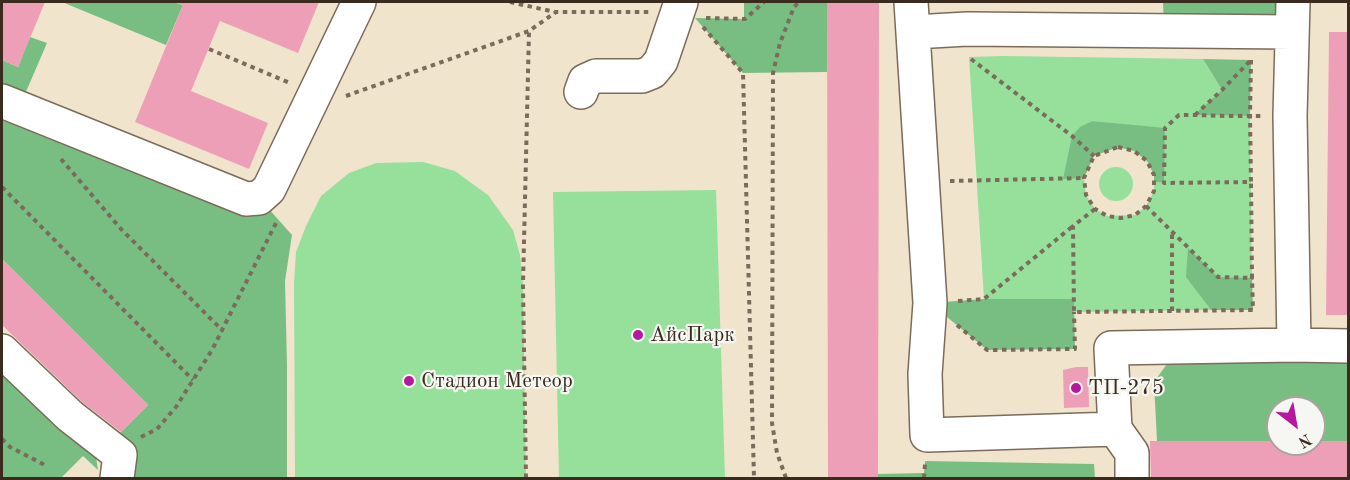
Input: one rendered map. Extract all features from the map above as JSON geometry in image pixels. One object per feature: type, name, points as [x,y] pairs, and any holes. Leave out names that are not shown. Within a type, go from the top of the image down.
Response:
[{"type":"lane","points":[[2,101],[246,199],[258,198],[269,189],[326,96],[358,2]]},
{"type":"lane","points":[[581,92],[585,81],[597,76],[642,76],[652,72],[661,61],[685,10]]},
{"type":"lane","points":[[1115,429],[927,435],[925,374],[930,303],[913,17],[967,29],[1292,17],[1290,116],[1294,345]]},
{"type":"lane","points":[[1132,478],[1132,453],[1115,429],[1111,348],[1348,346]]},
{"type":"lane","points":[[2,351],[70,416],[118,467]]},
{"type":"path","points":[[510,2],[556,12],[685,10],[745,19],[764,2]]},
{"type":"path","points":[[786,478],[777,453],[772,423],[773,73],[780,43],[794,7],[799,2]]},
{"type":"path","points":[[685,10],[743,73],[754,478]]},
{"type":"path","points":[[209,49],[326,96],[368,87],[529,31],[556,12]]},
{"type":"path","points":[[1194,115],[1222,90],[1292,17]]},
{"type":"path","points":[[967,29],[969,57],[1072,136],[1094,156]]},
{"type":"path","points":[[526,478],[523,284],[529,31]]},
{"type":"path","points":[[1074,312],[1253,310],[1251,60]]},
{"type":"path","points":[[1164,183],[1165,128],[1179,115],[1290,116]]},
{"type":"path","points":[[1118,147],[1134,151],[1147,161],[1154,175],[1154,191],[1146,206],[1135,215],[1121,218],[1107,216],[1095,208],[1086,195],[1084,178],[1094,156],[1118,147]]},
{"type":"path","points":[[55,151],[121,229],[223,331]]},
{"type":"path","points":[[923,183],[976,179],[1084,178]]},
{"type":"path","points":[[1154,183],[1251,182]]},
{"type":"path","points":[[2,188],[193,380]]},
{"type":"path","points":[[1146,206],[1218,277],[1252,278]]},
{"type":"path","points":[[930,303],[984,299],[1095,208]]},
{"type":"path","points":[[118,467],[128,444],[157,429],[176,407],[223,331],[279,219]]},
{"type":"path","points":[[930,303],[987,350],[1075,349],[1073,226]]},
{"type":"path","points":[[1172,232],[1172,311]]},
{"type":"path","points":[[2,439],[10,447],[45,465]]},
{"type":"green space","points":[[62,2],[173,2],[183,5],[166,45]]},
{"type":"green space","points":[[744,2],[827,2],[827,72],[743,73],[695,18],[744,19]]},
{"type":"green space","points":[[1163,2],[1293,2],[1292,32],[1164,31]]},
{"type":"green space","points":[[30,37],[47,43],[19,108],[259,198],[292,235],[285,281],[287,478],[118,478],[115,438],[148,405],[2,259],[2,60],[18,67]]},
{"type":"green space","points":[[969,57],[1203,59],[1222,90],[1195,115],[1250,116],[1252,278],[1187,277],[1211,310],[1074,312],[1074,299],[984,299]],"holes":[[[1092,121],[1165,129],[1163,183],[1154,182],[1154,191],[1146,206],[1135,215],[1107,216],[1095,209],[1086,195],[1084,178]]]},
{"type":"green space","points":[[1203,59],[1251,60],[1250,116],[1194,115],[1222,90]]},
{"type":"green space","points":[[1092,121],[1165,128],[1164,183],[1154,182],[1154,175],[1147,161],[1134,151],[1118,147],[1094,156],[1084,178],[1063,179],[1072,136],[1080,127]]},
{"type":"green space","name":"Стадион Метеор","points":[[423,162],[455,171],[488,195],[513,230],[520,255],[523,284],[526,478],[295,478],[294,283],[296,252],[306,226],[321,196],[349,173],[376,163]]},
{"type":"green space","points":[[1116,167],[1128,172],[1133,184],[1128,196],[1116,201],[1104,196],[1099,184],[1104,172]]},
{"type":"green space","name":"АйсПарк","points":[[716,190],[725,478],[559,478],[553,192]]},
{"type":"green space","points":[[1188,248],[1218,277],[1252,278],[1253,310],[1211,310],[1186,277]]},
{"type":"green space","points":[[984,299],[1074,299],[1075,349],[987,350],[930,303]]},
{"type":"green space","points":[[1169,361],[1348,361],[1348,441],[1326,441],[1326,396],[1266,396],[1266,441],[1157,441],[1154,382]]},
{"type":"green space","points":[[2,373],[95,450],[98,470],[83,456],[61,478],[2,478]]},
{"type":"green space","points":[[925,461],[1094,464],[1095,478],[878,478],[878,474],[924,473]]},
{"type":"building","points":[[2,2],[45,2],[18,67],[2,60]]},
{"type":"building","points":[[174,2],[319,2],[298,53],[220,21],[191,91],[268,123],[249,169],[135,122],[183,5]]},
{"type":"building","points":[[827,2],[879,2],[878,478],[828,478]]},
{"type":"building","points":[[1329,32],[1348,32],[1348,315],[1326,315]]},
{"type":"building","points":[[2,259],[148,405],[121,432],[82,402],[2,325]]},
{"type":"building","name":"ТП-275","points":[[1088,367],[1089,407],[1064,408],[1063,370]]},
{"type":"building","points":[[1150,441],[1266,441],[1266,456],[1326,456],[1326,441],[1348,441],[1348,478],[1151,478]]},
{"type":"place","name":"АйсПарк","points":[[638,335]]},
{"type":"place","name":"Стадион Метеор","points":[[409,381]]},
{"type":"place","name":"ТП-275","points":[[1076,388]]}]
